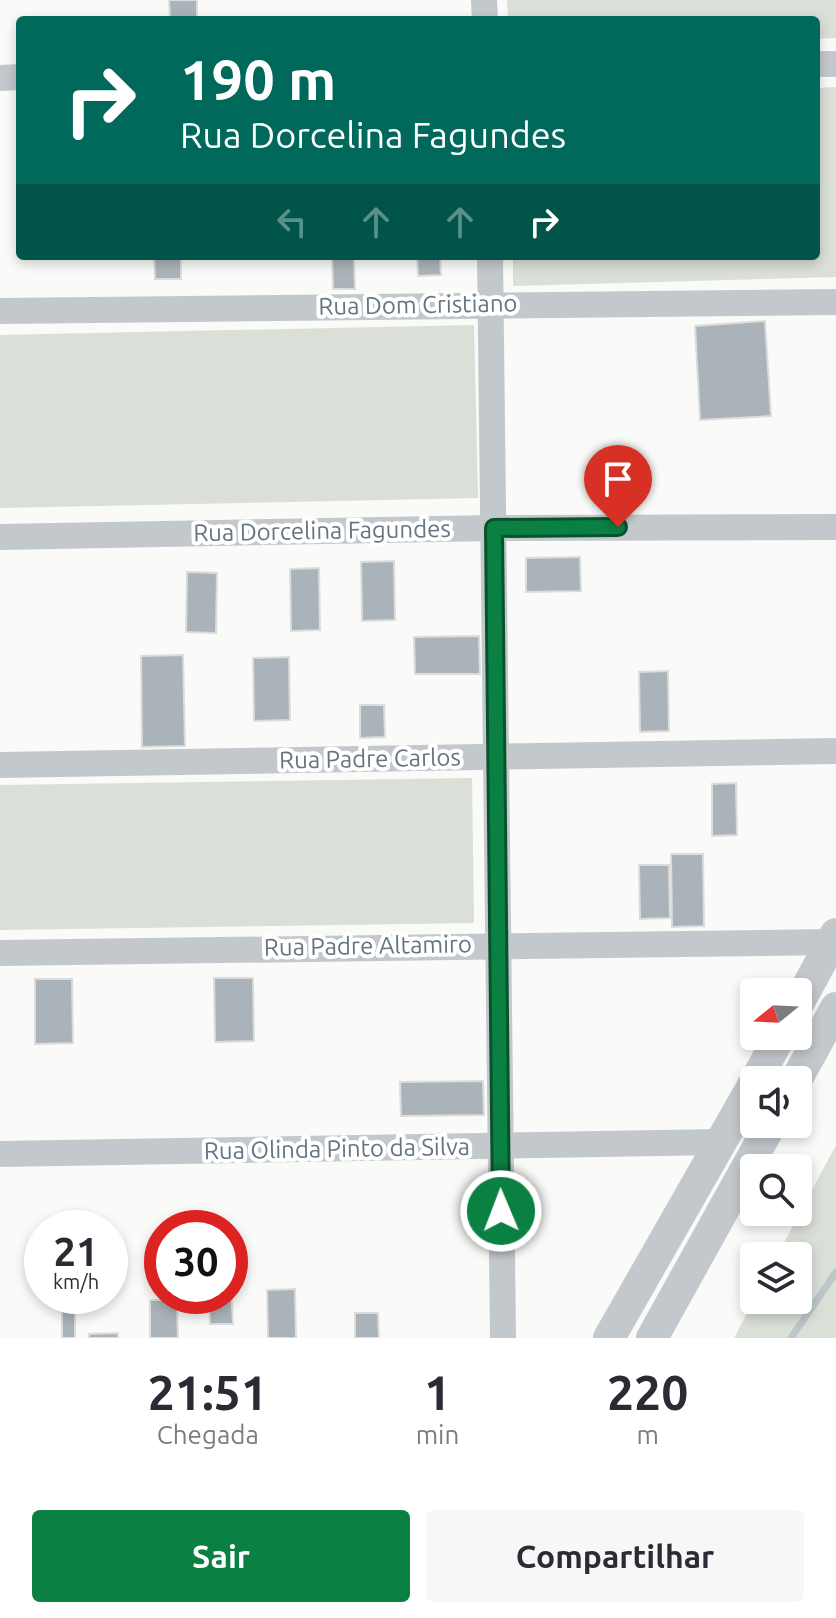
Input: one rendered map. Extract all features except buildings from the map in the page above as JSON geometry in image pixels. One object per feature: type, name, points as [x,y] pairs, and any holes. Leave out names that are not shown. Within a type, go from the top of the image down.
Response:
[{"type":"street","points":[[490,260],[503,1338]]},
{"type":"street","name":"Rua Dom Cristiano","points":[[0,311],[836,302]]},
{"type":"street","name":"Rua Dorcelina Fagundes","points":[[0,537],[494,528],[836,527]]},
{"type":"street","name":"Rua Padre Carlos","points":[[0,765],[836,751]]},
{"type":"street","points":[[812,979],[835,939]]},
{"type":"street","name":"Rua Padre Altamiro","points":[[0,953],[835,939]]},
{"type":"street","points":[[804,1066],[836,1008]]},
{"type":"street","points":[[609,1338],[740,1109]]},
{"type":"street","points":[[652,1338],[763,1138]]},
{"type":"street","name":"Rua Olinda Pinto da Silva","points":[[0,1154],[722,1142]]},
{"type":"shaded area","points":[[507,0],[836,0],[836,38],[820,39],[820,16],[508,16]]},
{"type":"shaded area","points":[[836,87],[836,277],[513,286],[513,260],[820,260],[820,88]]},
{"type":"shaded area","points":[[474,325],[478,498],[0,508],[0,335]]},
{"type":"shaded area","points":[[472,778],[474,923],[0,930],[0,785]]},
{"type":"shaded area","points":[[836,1145],[836,1338],[734,1338],[747,1314],[812,1314],[812,1242],[784,1242],[793,1226],[812,1226],[812,1190]]},
{"type":"waterway","points":[[791,1338],[836,1272]]},
{"type":"route","points":[[501,1211],[494,528],[618,527]]}]
